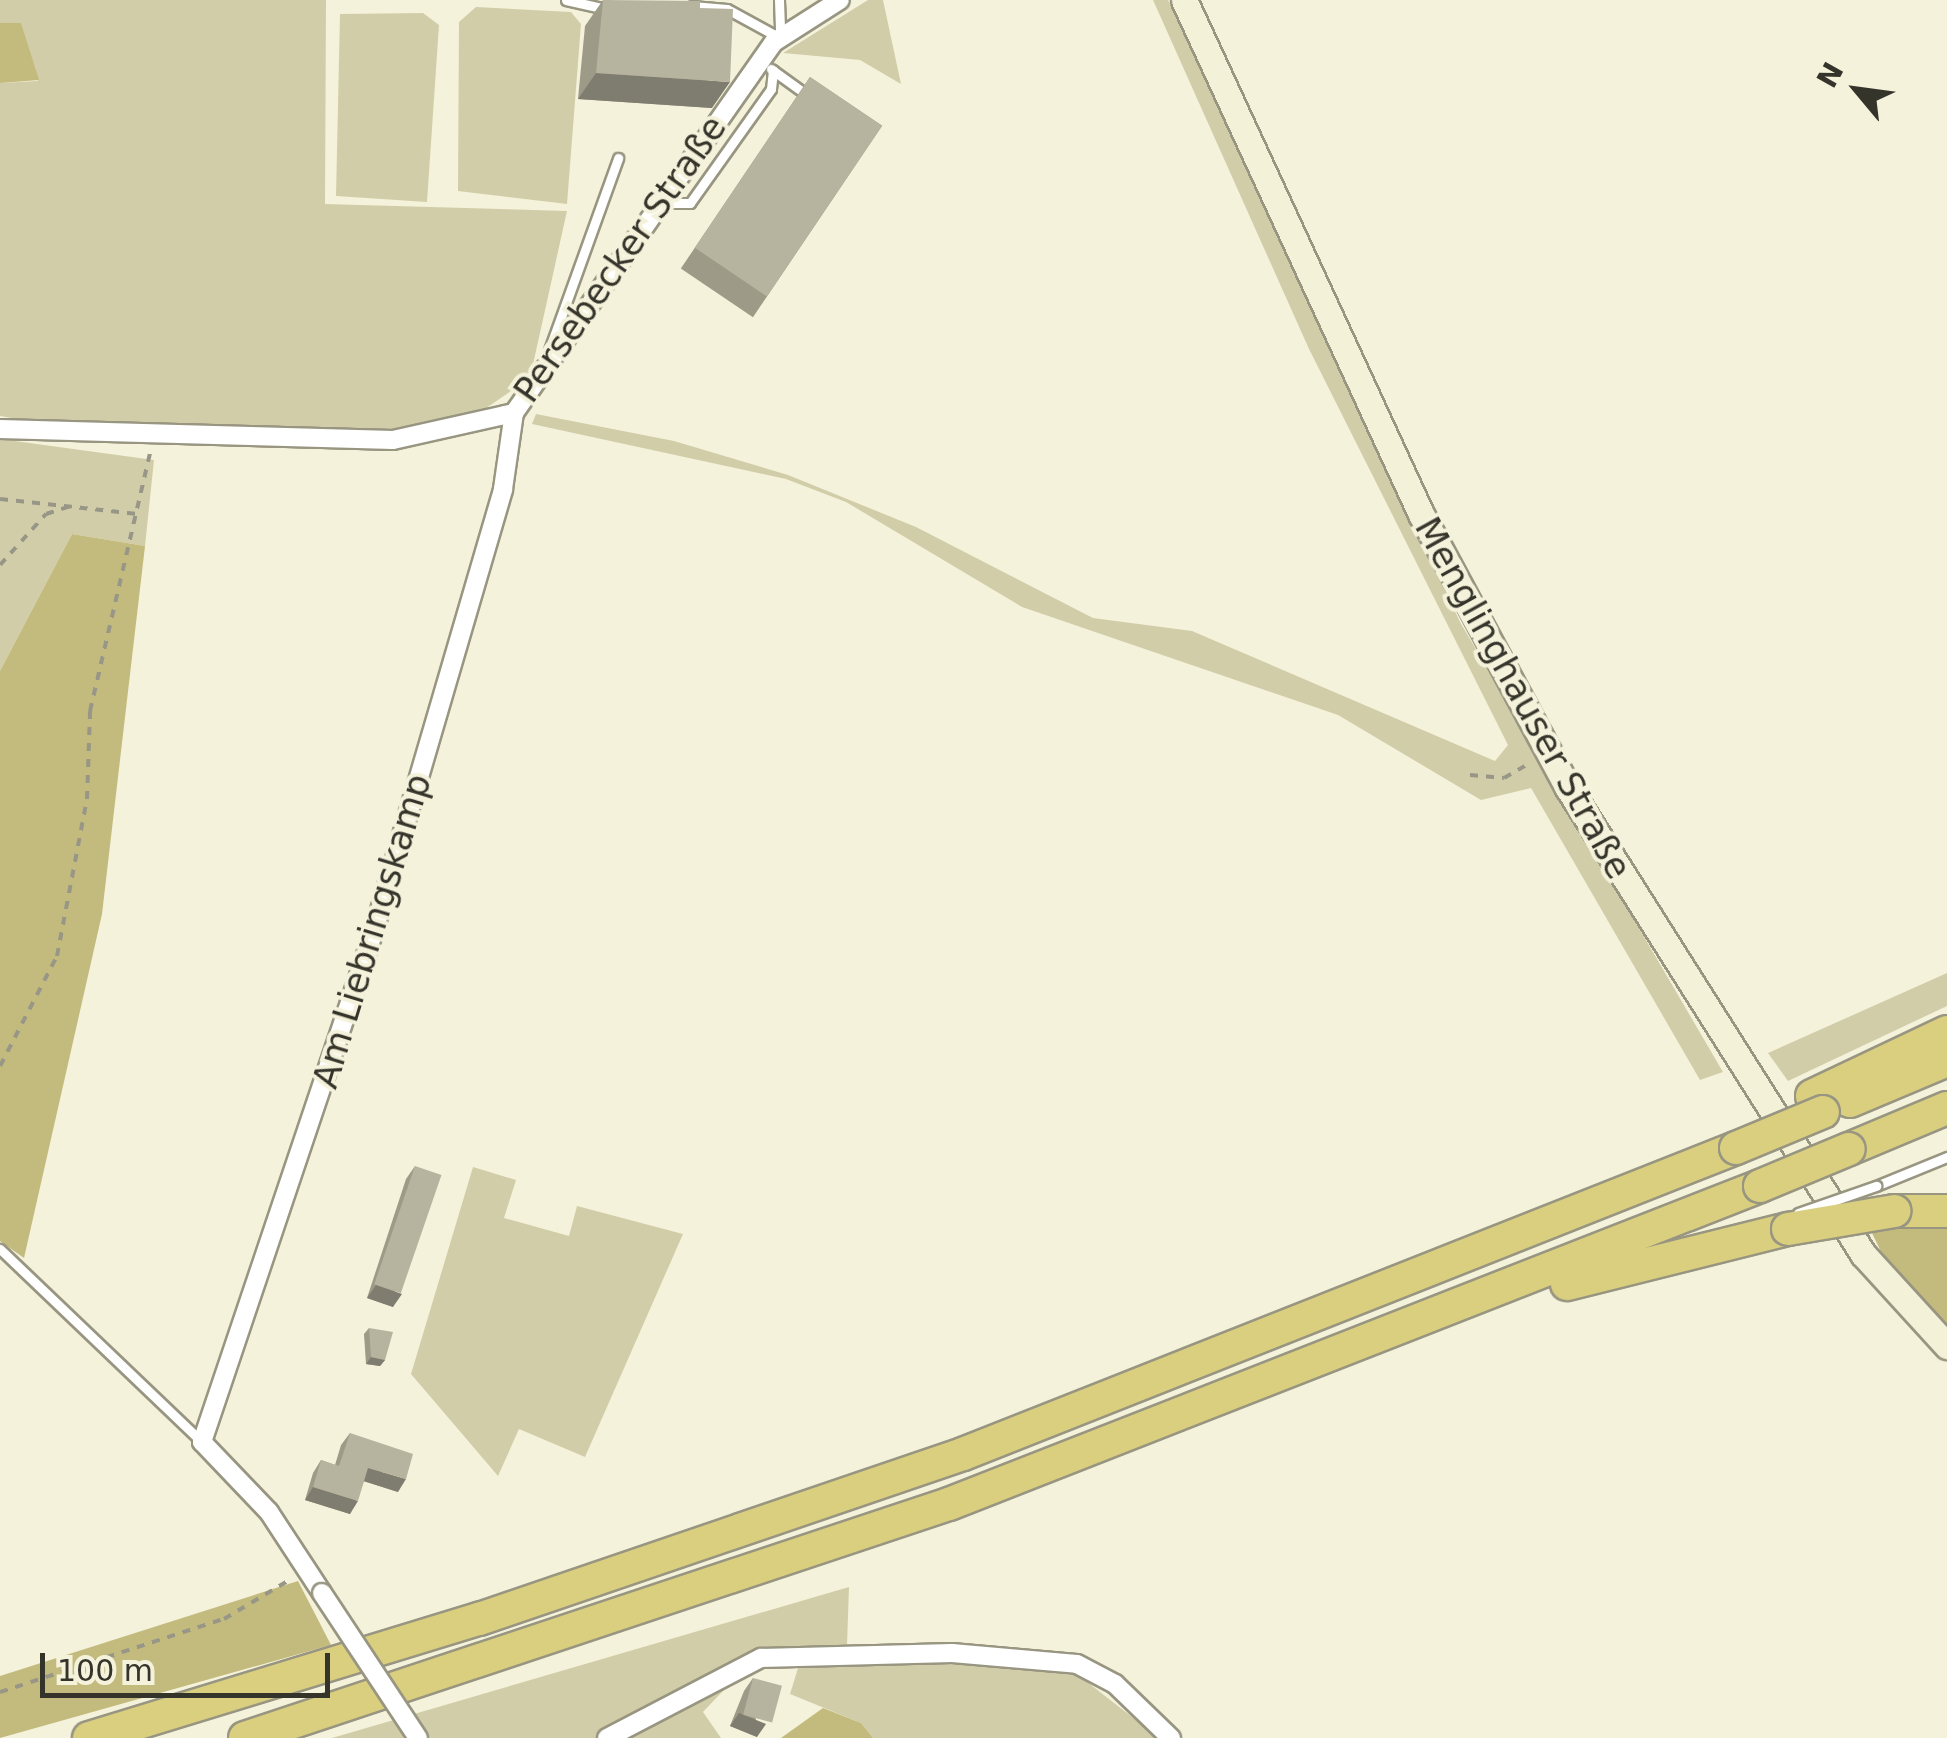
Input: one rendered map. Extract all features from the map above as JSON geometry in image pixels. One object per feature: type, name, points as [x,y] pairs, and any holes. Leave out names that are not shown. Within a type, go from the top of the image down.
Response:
[{"type":"highway","points":[[89,1738],[479,1620],[963,1454],[1726,1151],[1947,1032]]},
{"type":"highway","points":[[1818,1104],[1947,1060]]},
{"type":"highway","points":[[245,1738],[725,1583],[1404,1332],[1947,1108]]},
{"type":"highway","points":[[1404,1332],[1624,1268],[1885,1199],[1947,1211]]},
{"type":"street","name":"Persebecker Straße","points":[[0,429],[153,440],[393,440],[514,413],[547,371],[658,202],[766,66],[780,38],[840,0]]},
{"type":"street","name":"Menglinghauser Straße","points":[[1184,0],[1421,514],[1547,750],[1739,1071],[1863,1254],[1947,1346]]},
{"type":"street","name":"Am Liebringskamp","points":[[202,1442],[260,1292],[374,931],[503,489],[514,413]]},
{"type":"street","points":[[202,1442],[309,1571],[418,1738]]},
{"type":"street","points":[[607,1738],[760,1658],[952,1652],[1078,1664],[1115,1684],[1171,1738]]},
{"type":"lane","points":[[566,0],[582,10],[620,8]]},
{"type":"lane","points":[[779,0],[780,38]]},
{"type":"lane","points":[[676,6],[726,8],[780,38]]},
{"type":"lane","points":[[766,66],[817,102]]},
{"type":"lane","points":[[658,202],[690,203],[771,89],[766,66]]},
{"type":"lane","points":[[547,371],[542,359],[563,294],[618,158]]},
{"type":"lane","points":[[563,294],[586,307]]},
{"type":"lane","points":[[1885,1199],[1947,1157]]},
{"type":"lane","points":[[0,1248],[202,1442]]},
{"type":"path","points":[[0,1066],[57,956],[87,799],[94,693],[153,440]]},
{"type":"path","points":[[0,498],[78,504],[136,514]]},
{"type":"path","points":[[0,565],[46,514],[78,504]]},
{"type":"path","points":[[1470,775],[1504,778],[1547,750]]},
{"type":"path","points":[[0,1692],[224,1619],[309,1571]]},
{"type":"shaded area","points":[[0,0],[326,0],[325,204],[567,211],[530,378],[470,419],[405,430],[57,426],[0,416],[0,83],[38,81],[21,24],[0,23]]},
{"type":"shaded area","points":[[868,0],[883,0],[901,84],[860,60],[783,53]]},
{"type":"shaded area","points":[[1153,0],[1168,0],[1460,622],[1723,1072],[1700,1080],[1531,788],[1481,800],[1338,715],[1022,607],[846,502],[786,479],[532,424],[536,414],[674,441],[788,475],[916,527],[1093,618],[1192,631],[1495,761],[1508,745],[1309,349]]},
{"type":"shaded area","points":[[476,7],[571,12],[581,24],[567,204],[458,191],[459,22]]},
{"type":"shaded area","points":[[423,13],[439,25],[427,202],[336,196],[340,14]]},
{"type":"shaded area","points":[[0,23],[21,23],[39,80],[0,83]]},
{"type":"shaded area","points":[[0,439],[154,460],[145,546],[72,534],[0,671]]},
{"type":"shaded area","points":[[72,534],[145,546],[102,914],[24,1258],[0,1241],[0,671]]},
{"type":"shaded area","points":[[1947,973],[1947,1006],[1788,1081],[1768,1053]]},
{"type":"shaded area","points":[[473,1167],[516,1180],[504,1218],[569,1236],[577,1206],[683,1234],[585,1457],[519,1429],[498,1476],[411,1374]]},
{"type":"shaded area","points":[[1947,1225],[1947,1332],[1891,1272],[1870,1229]]},
{"type":"shaded area","points":[[298,1581],[331,1645],[0,1738],[0,1676]]},
{"type":"shaded area","points":[[849,1587],[847,1646],[759,1653],[703,1712],[721,1738],[332,1738]]},
{"type":"shaded area","points":[[861,1659],[1073,1671],[1159,1738],[873,1738],[861,1723],[790,1694],[799,1665]]},
{"type":"shaded area","points":[[823,1708],[861,1723],[873,1738],[781,1738]]},
{"type":"building","points":[[603,0],[700,1],[700,8],[733,9],[730,82],[596,73]]},
{"type":"building","points":[[810,77],[882,126],[767,296],[695,248]]},
{"type":"building","points":[[415,1166],[441,1175],[401,1293],[374,1284]]},
{"type":"building","points":[[369,1328],[393,1332],[385,1360],[371,1357]]},
{"type":"building","points":[[350,1433],[413,1454],[406,1479],[368,1468],[358,1501],[313,1487],[321,1460],[339,1466]]},
{"type":"building","points":[[753,1678],[782,1686],[772,1722],[743,1715]]}]
